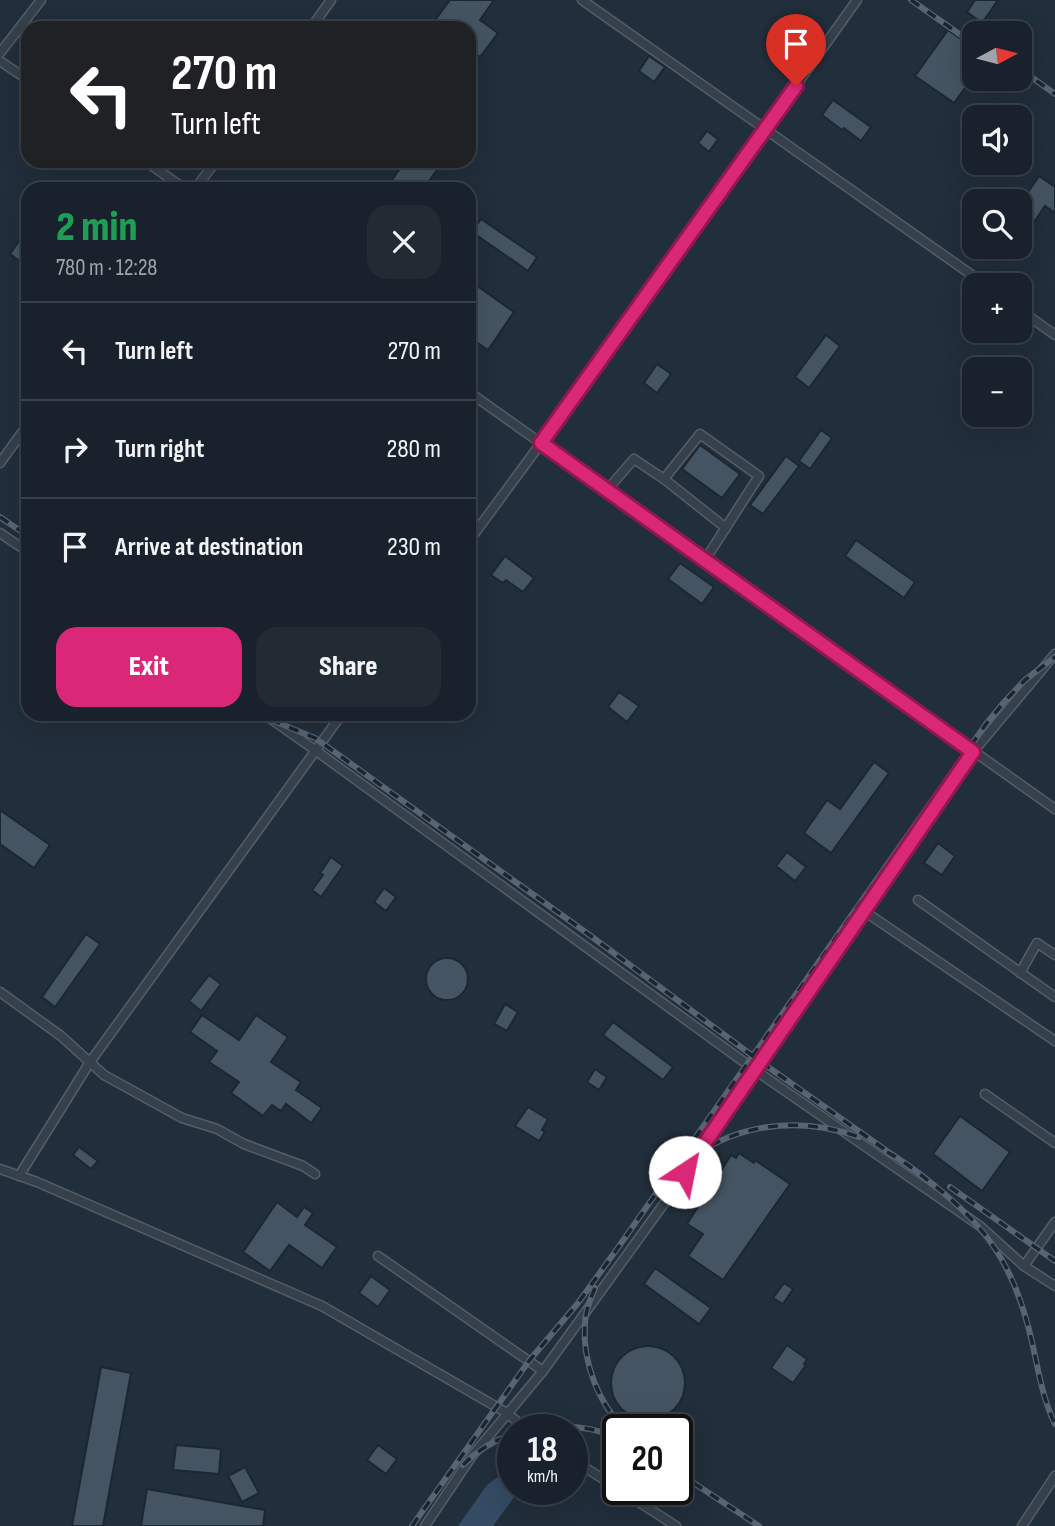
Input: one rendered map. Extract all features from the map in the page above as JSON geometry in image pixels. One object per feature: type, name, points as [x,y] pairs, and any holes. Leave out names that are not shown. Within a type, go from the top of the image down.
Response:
[{"type":"lane","points":[[25,21],[41,0]]},
{"type":"lane","points":[[316,21],[331,0]]},
{"type":"lane","points":[[582,0],[969,273]]},
{"type":"lane","points":[[476,531],[857,0]]},
{"type":"lane","points":[[0,53],[21,26]]},
{"type":"lane","points":[[0,61],[21,75]]},
{"type":"lane","points":[[155,168],[175,182]]},
{"type":"lane","points":[[1032,319],[1055,335]]},
{"type":"lane","points":[[476,397],[1055,809]]},
{"type":"lane","points":[[0,463],[21,434]]},
{"type":"lane","points":[[664,479],[700,434],[759,476],[705,560]]},
{"type":"lane","points":[[607,490],[635,460],[664,479],[726,528]]},
{"type":"lane","points":[[0,533],[21,547]]},
{"type":"lane","points":[[425,1526],[471,1456],[543,1371],[663,1205],[973,752],[1055,654]]},
{"type":"lane","points":[[1043,668],[1055,663]]},
{"type":"lane","points":[[274,721],[755,1070],[980,1226],[1024,1266],[1055,1286]]},
{"type":"lane","points":[[19,1176],[90,1062],[337,721]]},
{"type":"lane","points":[[918,900],[1055,997]]},
{"type":"lane","points":[[864,911],[1055,1041]]},
{"type":"lane","points":[[1020,973],[1037,943],[1055,955]]},
{"type":"lane","points":[[0,992],[61,1036],[104,1075],[182,1118],[218,1129],[244,1144],[303,1166],[314,1174]]},
{"type":"lane","points":[[985,1094],[1055,1143]]},
{"type":"lane","points":[[0,1169],[322,1306],[507,1413]]},
{"type":"lane","points":[[1024,1266],[1055,1222]]},
{"type":"lane","points":[[378,1256],[543,1371]]},
{"type":"lane","points":[[588,1470],[676,1526]]},
{"type":"lane","points":[[1022,1526],[1055,1476]]},
{"type":"water","points":[[497,1478],[497,1505],[508,1505],[493,1526],[458,1526],[487,1485]]},
{"type":"building","points":[[450,0],[494,0],[480,20],[498,33],[480,57],[476,54],[476,21],[434,21]]},
{"type":"building","points":[[975,0],[998,0],[983,21],[967,12]]},
{"type":"building","points":[[948,30],[962,40],[963,91],[954,103],[915,76]]},
{"type":"building","points":[[649,56],[665,67],[654,82],[639,71]]},
{"type":"building","points":[[833,100],[871,127],[861,141],[822,115]]},
{"type":"building","points":[[707,131],[718,139],[709,152],[698,143]]},
{"type":"building","points":[[400,168],[437,170],[428,182],[391,182]]},
{"type":"building","points":[[1039,176],[1055,187],[1055,213],[1045,206],[1032,225],[1032,189]]},
{"type":"building","points":[[481,219],[537,257],[528,271],[476,235],[476,226]]},
{"type":"building","points":[[21,238],[21,262],[10,254]]},
{"type":"building","points":[[476,285],[514,312],[488,350],[476,342]]},
{"type":"building","points":[[826,335],[840,346],[809,388],[795,377]]},
{"type":"building","points":[[657,364],[671,374],[657,393],[644,383]]},
{"type":"building","points":[[821,430],[832,438],[810,469],[799,461]]},
{"type":"building","points":[[700,445],[740,474],[722,498],[682,469]]},
{"type":"building","points":[[786,456],[799,466],[763,514],[750,505]]},
{"type":"building","points":[[856,540],[915,582],[904,598],[845,556]]},
{"type":"building","points":[[505,556],[534,578],[523,592],[506,580],[503,583],[491,575]]},
{"type":"building","points":[[680,563],[714,587],[702,604],[668,579]]},
{"type":"building","points":[[619,692],[639,706],[627,722],[608,707]]},
{"type":"building","points":[[874,762],[889,773],[831,853],[804,833],[827,800],[840,809]]},
{"type":"building","points":[[0,810],[50,845],[34,868],[0,844]]},
{"type":"building","points":[[938,843],[955,856],[942,875],[924,863]]},
{"type":"building","points":[[787,852],[806,867],[795,881],[776,866]]},
{"type":"building","points":[[331,857],[343,866],[321,897],[312,890]]},
{"type":"building","points":[[384,888],[396,897],[386,911],[374,902]]},
{"type":"building","points":[[86,934],[100,944],[55,1007],[42,997]]},
{"type":"building","points":[[447,958],[462,964],[468,979],[462,994],[447,1000],[432,994],[426,979],[432,964]]},
{"type":"building","points":[[209,975],[221,984],[201,1011],[189,1001]]},
{"type":"building","points":[[505,1004],[518,1012],[507,1031],[494,1024]]},
{"type":"building","points":[[202,1015],[239,1040],[256,1015],[288,1037],[271,1062],[301,1082],[296,1090],[322,1108],[311,1123],[286,1104],[281,1111],[272,1105],[263,1116],[231,1093],[239,1082],[209,1062],[217,1051],[190,1032]]},
{"type":"building","points":[[613,1022],[673,1067],[663,1080],[603,1035]]},
{"type":"building","points":[[595,1069],[607,1077],[599,1090],[587,1082]]},
{"type":"building","points":[[528,1107],[548,1119],[542,1130],[545,1132],[539,1141],[515,1126]]},
{"type":"building","points":[[960,1116],[1010,1152],[982,1191],[933,1154]]},
{"type":"building","points":[[79,1147],[98,1161],[91,1169],[73,1155]]},
{"type":"building","points":[[739,1153],[754,1163],[755,1160],[790,1184],[723,1280],[688,1256],[703,1234],[687,1224],[731,1155],[736,1158]]},
{"type":"building","points":[[277,1202],[297,1217],[304,1207],[313,1213],[305,1225],[337,1247],[322,1268],[289,1245],[270,1271],[243,1252]]},
{"type":"building","points":[[655,1268],[711,1308],[699,1324],[644,1284]]},
{"type":"building","points":[[371,1276],[390,1290],[378,1307],[359,1293]]},
{"type":"building","points":[[784,1283],[793,1289],[783,1304],[773,1298]]},
{"type":"building","points":[[787,1345],[807,1359],[804,1364],[806,1365],[793,1383],[771,1368]]},
{"type":"building","points":[[641,1346],[655,1346],[669,1352],[679,1362],[685,1376],[685,1390],[679,1404],[669,1414],[627,1414],[617,1404],[611,1390],[611,1376],[617,1362],[627,1352]]},
{"type":"building","points":[[101,1367],[131,1373],[103,1526],[72,1526]]},
{"type":"building","points":[[176,1445],[221,1449],[219,1474],[173,1470]]},
{"type":"building","points":[[378,1445],[397,1459],[386,1474],[367,1460]]},
{"type":"building","points":[[245,1467],[259,1493],[242,1502],[228,1476]]},
{"type":"building","points":[[147,1489],[265,1510],[263,1526],[141,1526]]},
{"type":"railway","points":[[911,0],[962,36]]},
{"type":"railway","points":[[1032,78],[1055,94]]},
{"type":"railway","points":[[0,517],[21,531]]},
{"type":"railway","points":[[412,1526],[529,1361],[578,1303],[617,1249],[986,724],[1025,680],[1055,657]]},
{"type":"railway","points":[[274,721],[315,738],[894,1156]]},
{"type":"railway","points":[[679,1169],[719,1141],[764,1128],[812,1126],[859,1137]]},
{"type":"railway","points":[[887,1152],[912,1168],[969,1216],[1005,1264],[1021,1303],[1042,1388],[1055,1424]]},
{"type":"railway","points":[[950,1187],[1055,1261]]},
{"type":"railway","points":[[595,1288],[585,1320],[586,1353],[594,1382],[612,1414]]},
{"type":"railway","points":[[588,1429],[602,1432]]},
{"type":"railway","points":[[463,1465],[497,1440]]},
{"type":"railway","points":[[693,1483],[759,1526]]},
{"type":"route","points":[[685,1172],[973,752],[541,443],[796,86]]}]
